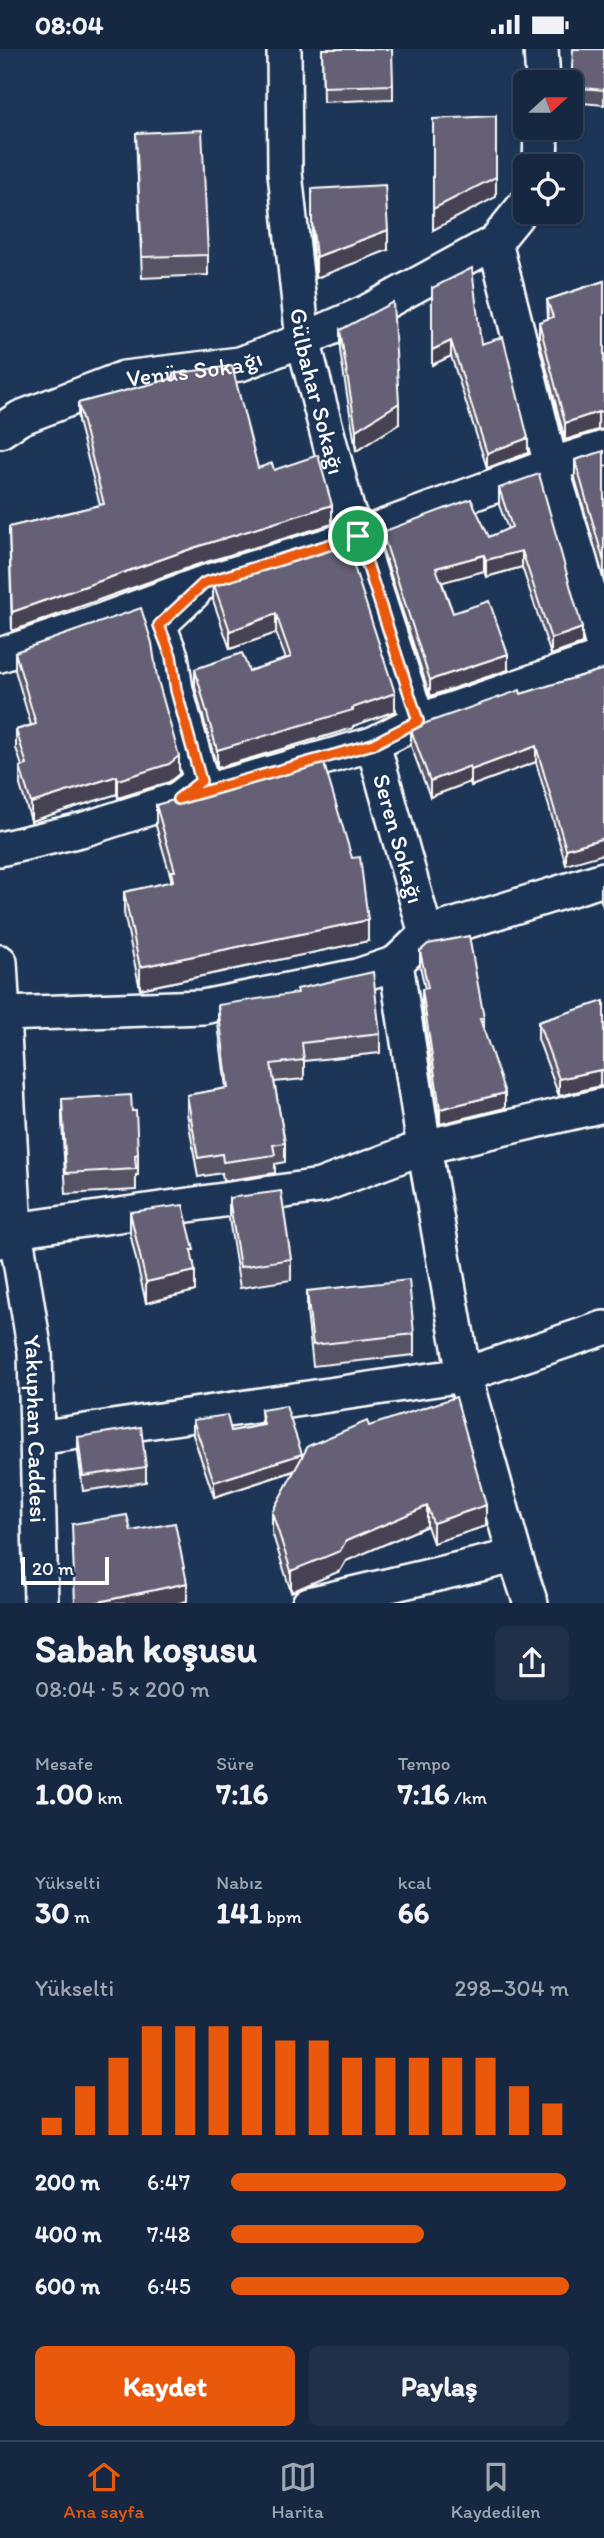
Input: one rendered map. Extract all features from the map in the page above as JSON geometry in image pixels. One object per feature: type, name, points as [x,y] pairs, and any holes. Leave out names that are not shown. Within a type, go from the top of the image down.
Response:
[{"type":"street","name":"Gülbahar Sokağı","points":[[284,49],[285,173],[303,340],[348,509],[418,721]]},
{"type":"street","points":[[541,49],[542,70]]},
{"type":"street","name":"Venüs Sokağı","points":[[0,431],[20,418],[124,378],[240,364],[303,340],[365,313],[495,242],[513,220]]},
{"type":"street","points":[[495,242],[551,465],[604,650]]},
{"type":"street","points":[[0,655],[204,583],[358,536],[551,465],[604,449]]},
{"type":"street","points":[[178,799],[201,781],[176,690],[171,656],[159,625],[204,583]]},
{"type":"street","points":[[0,849],[85,829],[178,799],[373,744],[418,721],[604,657]]},
{"type":"street","name":"Seren Sokağı","points":[[373,744],[426,934]]},
{"type":"street","points":[[5,1014],[203,1007],[357,976],[396,963],[426,934],[604,879]]},
{"type":"street","name":"Yakuphan Caddesi","points":[[0,962],[5,1014],[8,1235],[34,1352],[41,1603]]},
{"type":"street","points":[[396,963],[424,1147],[464,1374],[531,1603]]},
{"type":"street","points":[[8,1235],[320,1186],[424,1147],[604,1105]]},
{"type":"street","points":[[38,1438],[464,1374],[604,1328]]},
{"type":"street","points":[[313,1603],[516,1556]]},
{"type":"building","points":[[322,49],[392,49],[393,85],[323,87]]},
{"type":"building","points":[[573,49],[604,49],[604,90],[583,88],[583,70],[572,70]]},
{"type":"building","points":[[496,116],[496,177],[433,209],[433,119]]},
{"type":"building","points":[[202,130],[208,255],[142,257],[136,133]]},
{"type":"building","points":[[385,185],[388,230],[316,257],[312,189]]},
{"type":"building","points":[[472,268],[481,344],[503,337],[528,438],[487,453],[451,341],[432,350],[432,288]]},
{"type":"building","points":[[604,281],[604,412],[565,423],[539,322],[553,317],[547,300]]},
{"type":"building","points":[[393,302],[399,403],[356,430],[340,330]]},
{"type":"building","points":[[232,366],[258,468],[272,463],[274,470],[318,455],[332,505],[196,547],[12,612],[9,527],[104,504],[78,403],[174,378],[173,374]]},
{"type":"building","points":[[604,451],[604,562],[575,460]]},
{"type":"building","points":[[539,474],[582,628],[551,639],[522,551],[486,560],[484,555],[436,568],[453,613],[489,601],[508,654],[430,680],[382,532],[471,499],[489,537],[512,527],[499,488]]},
{"type":"building","points":[[346,542],[395,693],[352,708],[353,710],[217,750],[195,669],[242,653],[249,671],[291,657],[276,614],[230,631],[213,582]]},
{"type":"building","points":[[141,608],[179,756],[169,764],[118,780],[117,776],[31,803],[20,767],[27,765],[16,730],[36,724],[15,652]]},
{"type":"building","points":[[604,669],[604,838],[566,849],[536,746],[471,770],[470,766],[430,781],[411,730],[520,690],[521,694]]},
{"type":"building","points":[[322,757],[352,858],[360,857],[368,920],[140,967],[124,892],[173,881],[171,871],[175,871],[156,805]]},
{"type":"building","points":[[469,936],[484,1018],[480,1019],[505,1093],[440,1109],[422,989],[428,988],[420,951],[428,944]]},
{"type":"building","points":[[373,972],[380,1034],[302,1043],[304,1060],[271,1064],[285,1143],[273,1145],[275,1155],[223,1162],[222,1154],[198,1158],[187,1095],[228,1088],[218,1005],[298,993],[297,989]]},
{"type":"building","points":[[604,1001],[604,1070],[559,1079],[538,1022]]},
{"type":"building","points":[[131,1095],[132,1111],[136,1111],[136,1169],[66,1173],[62,1099]]},
{"type":"building","points":[[281,1191],[291,1259],[240,1267],[229,1198]]},
{"type":"building","points":[[183,1205],[194,1250],[191,1250],[195,1271],[146,1282],[130,1212]]},
{"type":"building","points":[[409,1280],[414,1334],[313,1345],[307,1291]]},
{"type":"building","points":[[456,1397],[486,1505],[433,1523],[427,1506],[346,1541],[340,1551],[291,1571],[272,1512],[308,1446],[367,1421],[369,1426]]},
{"type":"building","points":[[286,1406],[302,1454],[214,1482],[193,1420],[227,1415],[231,1431],[264,1425],[261,1410]]},
{"type":"building","points":[[141,1427],[146,1467],[83,1476],[78,1437]]},
{"type":"building","points":[[127,1515],[131,1531],[175,1523],[187,1583],[94,1603],[75,1603],[72,1524]]},
{"type":"route","points":[[358,536],[418,721],[373,744],[178,799],[201,781],[176,690],[171,656],[159,625],[204,583],[358,536]]}]
